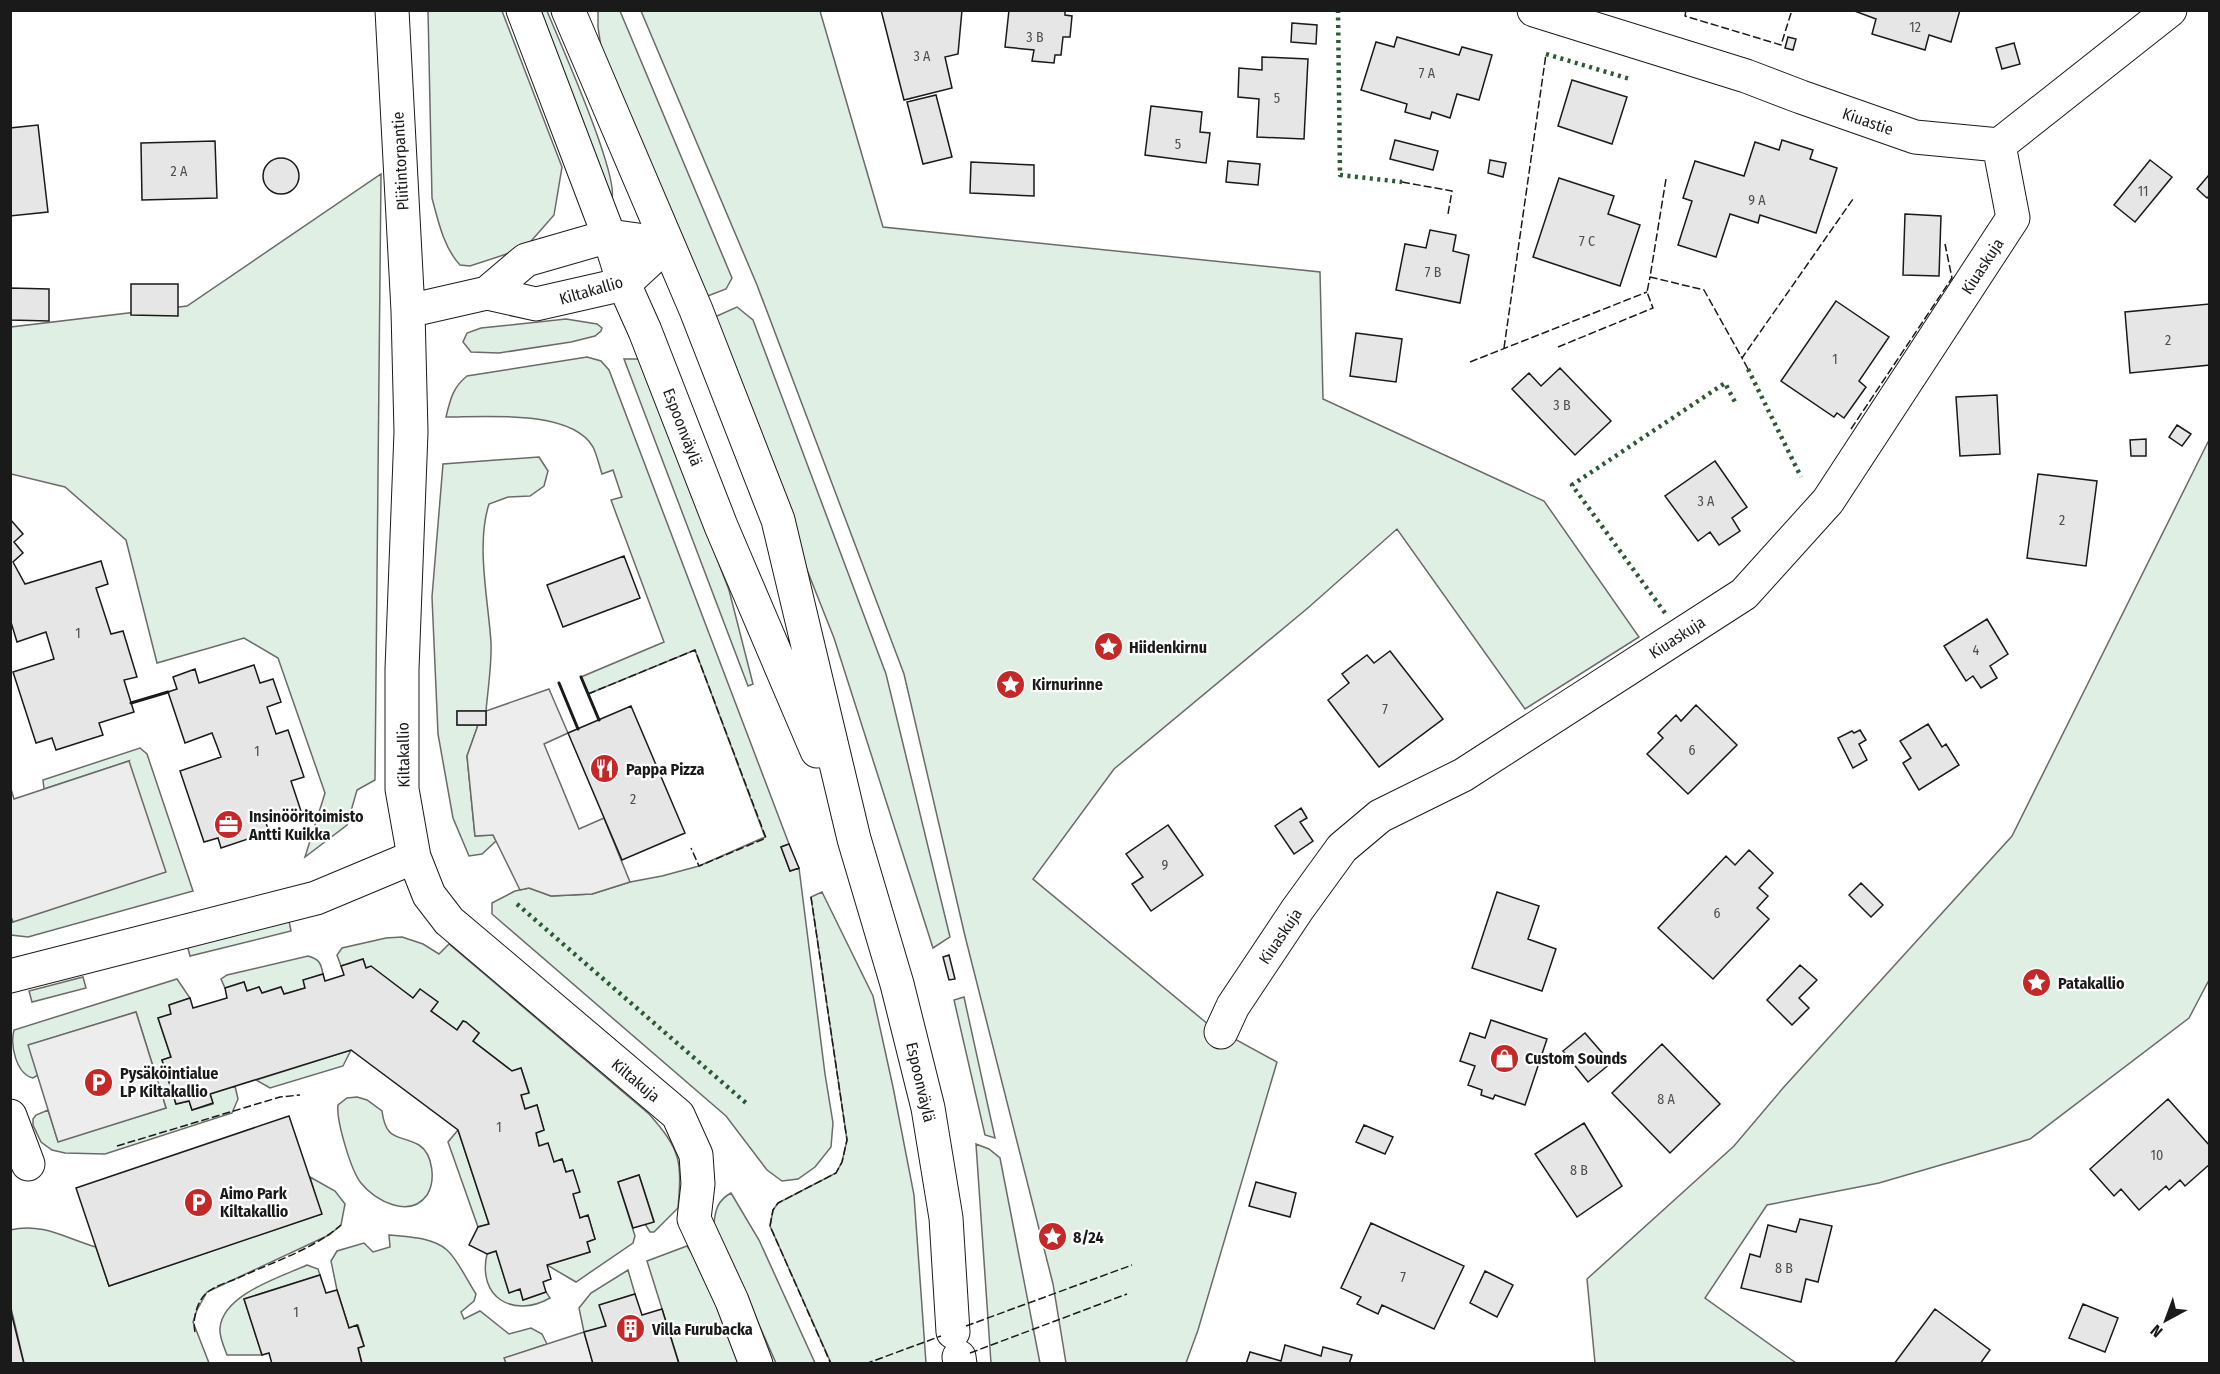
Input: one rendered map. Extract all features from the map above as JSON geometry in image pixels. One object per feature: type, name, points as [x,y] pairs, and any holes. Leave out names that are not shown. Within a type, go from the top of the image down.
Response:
[{"type":"street","name":"Pliitintorpantie","points":[[392,10],[408,311]]},
{"type":"street","name":"Espoonväylä","points":[[523,10],[609,236],[624,284],[645,331],[721,526],[854,839]]},
{"type":"street","name":"Espoonväylä","points":[[568,10],[696,310],[778,520],[854,839],[897,984],[928,1108],[946,1218],[957,1351]]},
{"type":"street","points":[[1999,145],[2170,10]]},
{"type":"street","name":"Kiuastie","points":[[1546,12],[1746,76],[1915,137],[1999,145]]},
{"type":"street","name":"Kiuaskuja","points":[[1221,1032],[1233,1006],[1297,910],[1342,848],[1380,816],[1463,775],[1744,594],[1828,501],[2013,218],[1999,145]]},
{"type":"street","name":"Kiltakallio","points":[[487,293],[526,260],[609,236],[667,244]]},
{"type":"street","name":"Kiltakallio","points":[[414,857],[402,789],[402,669],[411,432],[408,311],[487,293],[537,304],[624,284],[667,244]]},
{"type":"street","points":[[10,975],[316,898],[414,857]]},
{"type":"street","name":"Kiltakuja","points":[[414,857],[429,895],[449,921],[678,1115],[696,1155],[698,1184],[694,1219],[732,1301],[756,1364]]},
{"type":"street","points":[[10,1116],[28,1164]]},
{"type":"green space","points":[[428,11],[502,11],[562,167],[554,215],[525,248],[470,266],[460,265],[450,251],[442,234],[432,198]]},
{"type":"green space","points":[[537,11],[547,11],[588,109],[608,168],[612,189],[611,201]]},
{"type":"green space","points":[[598,11],[620,11],[732,278],[726,289],[705,297],[601,47]]},
{"type":"green space","points":[[641,11],[820,11],[883,227],[1320,272],[1323,399],[1544,501],[1639,637],[1525,709],[1397,529],[1309,607],[1114,769],[1033,879],[1209,1025],[1277,1062],[1198,1330],[1186,1363],[1066,1363],[1053,1284],[965,936],[904,674],[757,285]]},
{"type":"green space","points":[[381,174],[375,780],[357,790],[347,825],[305,857],[325,793],[278,658],[244,638],[157,663],[126,540],[65,487],[11,474],[11,327],[187,306]]},
{"type":"green space","points":[[737,307],[753,320],[886,674],[950,937],[933,948],[834,638],[708,320]]},
{"type":"green space","points":[[566,319],[597,324],[602,328],[595,336],[571,342],[499,353],[471,352],[463,342],[467,333],[481,328]]},
{"type":"green space","points":[[587,357],[601,361],[609,370],[789,844],[781,847],[790,871],[799,868],[833,1123],[831,1147],[815,1167],[798,1179],[782,1181],[767,1170],[726,1116],[492,914],[492,903],[515,891],[529,888],[551,896],[592,894],[630,882],[699,866],[765,837],[695,650],[588,694],[581,677],[664,642],[611,500],[622,497],[613,470],[602,474],[593,447],[582,435],[566,426],[547,421],[503,416],[446,417],[455,389],[467,376]]},
{"type":"green space","points":[[624,359],[640,359],[729,590],[753,684],[748,686]]},
{"type":"green space","points":[[2209,440],[2210,978],[2189,1018],[2030,1139],[1879,1183],[1767,1205],[1705,1298],[1796,1363],[1595,1363],[1587,1279],[1734,1146],[1783,1088],[2012,836]]},
{"type":"green space","points":[[539,457],[548,471],[544,486],[530,496],[508,497],[489,504],[485,520],[483,554],[491,650],[486,711],[457,711],[457,725],[478,725],[467,756],[475,836],[493,835],[496,841],[482,854],[469,856],[453,818],[438,734],[432,597],[443,464]]},
{"type":"green space","points":[[140,748],[147,754],[193,891],[28,937],[11,935],[10,914],[13,922],[129,761],[44,789],[43,780]]},
{"type":"green space","points":[[822,892],[873,996],[914,1195],[926,1363],[831,1363],[770,1226],[773,1210],[778,1203],[836,1173],[842,1162],[847,1140],[811,897]]},
{"type":"green space","points":[[289,921],[291,931],[190,956],[187,945]]},
{"type":"green space","points":[[402,937],[423,944],[439,954],[449,944],[649,1114],[660,1126],[677,1157],[680,1179],[678,1208],[654,1232],[650,1232],[645,1224],[654,1221],[639,1175],[618,1182],[635,1236],[633,1243],[576,1282],[547,1265],[590,1252],[587,1242],[595,1239],[588,1216],[580,1218],[562,1159],[554,1162],[539,1146],[536,1133],[544,1130],[537,1105],[525,1109],[521,1095],[529,1092],[521,1068],[512,1071],[473,1041],[479,1033],[463,1021],[457,1030],[431,1011],[437,1002],[413,998],[371,967],[366,968],[363,959],[341,966],[337,955],[342,948],[386,938]]},
{"type":"green space","points":[[308,956],[319,962],[323,974],[304,980],[305,988],[284,994],[281,987],[262,993],[259,987],[247,991],[244,982],[225,988],[221,979],[227,975]]},
{"type":"green space","points":[[83,977],[86,988],[32,1002],[29,991]]},
{"type":"green space","points":[[177,979],[190,998],[169,1005],[171,1014],[158,1018],[171,1057],[162,1060],[176,1104],[189,1101],[192,1110],[213,1104],[210,1094],[235,1086],[238,1099],[232,1113],[105,1154],[65,1153],[52,1150],[41,1142],[33,1125],[33,1119],[36,1115],[48,1110],[58,1141],[166,1108],[136,1012],[29,1045],[38,1075],[33,1078],[22,1071],[18,1065],[13,1043],[14,1030]]},
{"type":"green space","points":[[964,997],[995,1138],[985,1135],[954,1000]]},
{"type":"green space","points":[[351,1050],[343,1066],[270,1088],[256,1080]]},
{"type":"green space","points":[[357,1097],[367,1100],[382,1111],[390,1132],[424,1149],[432,1168],[432,1183],[427,1195],[420,1202],[411,1206],[393,1205],[367,1190],[357,1177],[345,1145],[339,1122],[338,1105],[347,1098]]},
{"type":"green space","points":[[458,1130],[489,1224],[478,1227],[448,1142]]},
{"type":"green space","points":[[976,1144],[989,1149],[1000,1158],[1040,1363],[991,1363]]},
{"type":"green space","points":[[310,1177],[335,1191],[345,1204],[341,1225],[329,1235],[207,1292],[193,1322],[209,1363],[24,1363],[11,1308],[10,1230],[33,1228],[44,1230],[96,1247],[109,1286],[321,1214]]},
{"type":"green space","points":[[731,1193],[759,1240],[815,1363],[776,1363],[714,1224],[718,1206]]},
{"type":"green space","points":[[389,1235],[434,1242],[451,1254],[476,1294],[474,1301],[461,1312],[464,1319],[480,1311],[509,1334],[531,1328],[542,1334],[547,1344],[505,1358],[506,1363],[362,1363],[358,1348],[364,1346],[358,1325],[349,1328],[331,1261],[337,1251],[364,1243],[373,1252],[390,1247]]},
{"type":"green space","points":[[687,1246],[717,1291],[745,1363],[679,1363],[647,1261]]},
{"type":"green space","points":[[496,1251],[509,1292],[520,1289],[523,1300],[546,1292],[550,1298],[523,1306],[511,1305],[501,1300],[487,1282],[485,1269],[487,1254]]},
{"type":"green space","points":[[307,1265],[318,1269],[320,1275],[244,1299],[262,1355],[227,1355],[220,1328],[231,1306],[255,1288]]},
{"type":"green space","points":[[628,1270],[635,1294],[600,1305],[606,1326],[584,1332],[579,1308],[591,1293]]},
{"type":"shaded area","points":[[549,689],[568,733],[544,744],[579,829],[604,818],[630,882],[592,894],[551,896],[529,888],[520,890],[493,835],[475,836],[467,756],[478,725],[486,725],[486,711]]},
{"type":"shaded area","points":[[129,761],[166,872],[13,922],[10,914],[11,789],[14,799]]},
{"type":"shaded area","name":"Pysäköintialue LP Kiltakallio","points":[[136,1012],[166,1108],[58,1142],[28,1045]]},
{"type":"shaded area","points":[[584,1332],[593,1363],[506,1363],[504,1358]]},
{"type":"building","points":[[881,10],[962,10],[958,54],[945,57],[952,88],[904,100]]},
{"type":"building","points":[[1009,10],[1065,10],[1065,15],[1072,16],[1070,37],[1063,37],[1061,55],[1055,55],[1054,63],[1032,61],[1034,50],[1005,47]]},
{"type":"building","points":[[1852,10],[1960,10],[1951,42],[1929,35],[1925,50],[1872,34],[1876,19]]},
{"type":"building","points":[[1292,23],[1317,25],[1316,44],[1291,42]]},
{"type":"building","points":[[1397,37],[1459,55],[1462,47],[1492,55],[1479,100],[1457,94],[1450,118],[1432,112],[1430,119],[1405,112],[1407,104],[1361,90],[1376,42],[1394,47]]},
{"type":"building","points":[[1788,37],[1796,39],[1793,50],[1785,48]]},
{"type":"building","points":[[2014,43],[2020,64],[2002,69],[1996,48]]},
{"type":"building","points":[[1262,57],[1308,59],[1304,139],[1257,137],[1259,99],[1238,97],[1239,68],[1262,70]]},
{"type":"building","points":[[1572,80],[1627,97],[1612,144],[1558,126]]},
{"type":"building","points":[[936,95],[952,157],[923,164],[907,102]]},
{"type":"building","points":[[1151,106],[1202,112],[1200,132],[1210,133],[1206,163],[1145,155]]},
{"type":"building","points":[[38,125],[48,212],[10,216],[10,128]]},
{"type":"building","points":[[1395,140],[1438,151],[1433,170],[1390,159]]},
{"type":"building","points":[[1782,140],[1813,150],[1810,159],[1837,168],[1816,233],[1760,215],[1758,223],[1730,214],[1716,257],[1678,245],[1692,201],[1683,198],[1695,161],[1744,176],[1755,142],[1779,150]]},
{"type":"building","points":[[215,141],[217,198],[142,200],[141,143]]},
{"type":"building","points":[[281,158],[293,164],[299,176],[293,188],[281,194],[269,188],[263,176],[269,164]]},
{"type":"building","points":[[1490,160],[1506,163],[1503,177],[1488,173]]},
{"type":"building","points":[[2150,160],[2172,177],[2135,222],[2114,205]]},
{"type":"building","points":[[1228,161],[1260,164],[1258,185],[1226,182]]},
{"type":"building","points":[[971,162],[1034,165],[1034,196],[970,193]]},
{"type":"building","points":[[2208,176],[2210,195],[2207,198],[2197,189]]},
{"type":"building","points":[[1559,178],[1614,196],[1608,214],[1640,225],[1620,286],[1533,257]]},
{"type":"building","points":[[1905,214],[1941,216],[1939,276],[1903,275]]},
{"type":"building","points":[[1430,230],[1456,235],[1453,251],[1469,255],[1460,303],[1396,290],[1405,244],[1426,248]]},
{"type":"building","points":[[131,284],[178,284],[178,316],[131,315]]},
{"type":"building","points":[[10,288],[49,289],[49,321],[10,320]]},
{"type":"building","points":[[1836,301],[1889,337],[1859,381],[1866,387],[1844,418],[1837,413],[1834,417],[1781,381]]},
{"type":"building","points":[[2209,304],[2210,365],[2130,373],[2125,312]]},
{"type":"building","points":[[1356,333],[1402,339],[1396,382],[1350,376]]},
{"type":"building","points":[[1560,368],[1611,421],[1575,455],[1512,389],[1529,373],[1541,386]]},
{"type":"building","points":[[1997,395],[2000,454],[1960,456],[1956,397]]},
{"type":"building","points":[[2177,425],[2191,434],[2182,446],[2169,437]]},
{"type":"building","points":[[2146,439],[2146,456],[2131,456],[2130,440]]},
{"type":"building","points":[[1715,461],[1747,507],[1732,518],[1740,531],[1719,545],[1710,532],[1698,541],[1665,496]]},
{"type":"building","points":[[2038,474],[2097,481],[2086,566],[2027,558]]},
{"type":"building","points":[[10,519],[23,534],[14,542],[23,553],[13,562],[25,584],[101,561],[108,584],[96,588],[111,634],[123,631],[137,677],[124,680],[134,712],[99,723],[103,735],[56,750],[52,738],[36,743],[13,672],[54,659],[46,632],[17,642],[10,619]]},
{"type":"building","points":[[624,556],[640,598],[563,627],[547,585]]},
{"type":"building","points":[[1987,619],[2008,654],[1990,666],[1997,678],[1981,688],[1973,676],[1966,681],[1944,646]]},
{"type":"building","points":[[1390,651],[1443,719],[1379,767],[1328,700],[1349,683],[1342,674],[1367,655],[1374,663]]},
{"type":"building","points":[[254,665],[260,683],[273,679],[281,702],[267,707],[276,734],[288,730],[304,777],[291,781],[301,811],[266,823],[269,832],[221,848],[218,838],[204,842],[180,771],[221,757],[212,733],[185,743],[168,692],[177,689],[173,677],[195,669],[199,683]]},
{"type":"building","points":[[1696,705],[1737,745],[1688,794],[1647,754],[1663,738],[1658,733],[1676,715],[1681,721]]},
{"type":"building","points":[[631,706],[685,833],[622,860],[568,733]]},
{"type":"building","points":[[457,711],[486,711],[486,725],[457,725]]},
{"type":"building","points":[[1928,724],[1942,747],[1946,744],[1959,765],[1919,790],[1903,763],[1911,758],[1900,741]]},
{"type":"building","points":[[1860,730],[1866,740],[1859,744],[1867,760],[1853,768],[1838,738]]},
{"type":"building","points":[[1301,808],[1307,818],[1300,822],[1313,841],[1294,854],[1275,826]]},
{"type":"building","points":[[1168,825],[1203,875],[1151,911],[1132,884],[1143,877],[1126,854]]},
{"type":"building","points":[[789,844],[799,868],[790,871],[781,847]]},
{"type":"building","points":[[1749,850],[1773,873],[1759,888],[1768,896],[1757,908],[1769,919],[1713,979],[1658,928],[1726,856],[1735,865]]},
{"type":"building","points":[[1861,883],[1883,905],[1871,917],[1849,895]]},
{"type":"building","points":[[1497,892],[1539,906],[1528,939],[1556,949],[1542,991],[1472,968]]},
{"type":"building","points":[[949,955],[955,979],[949,980],[943,957]]},
{"type":"building","points":[[363,959],[366,968],[371,966],[413,998],[420,989],[438,1002],[431,1011],[457,1030],[463,1021],[466,1022],[479,1033],[473,1041],[512,1071],[521,1068],[529,1093],[521,1095],[525,1109],[537,1105],[544,1130],[536,1133],[539,1146],[548,1143],[554,1162],[562,1159],[566,1172],[573,1170],[580,1192],[573,1194],[580,1218],[588,1215],[595,1239],[587,1242],[590,1252],[547,1265],[551,1279],[543,1282],[546,1292],[523,1300],[520,1289],[509,1293],[496,1251],[487,1254],[469,1245],[478,1227],[489,1224],[458,1130],[351,1050],[210,1094],[213,1103],[192,1110],[189,1101],[176,1104],[162,1060],[171,1057],[158,1018],[171,1014],[169,1005],[190,998],[193,1008],[227,998],[225,988],[244,982],[247,991],[259,987],[262,993],[281,987],[284,994],[305,988],[303,980],[323,974],[325,981],[344,975],[341,966]]},
{"type":"building","points":[[1800,965],[1817,980],[1799,998],[1809,1008],[1792,1025],[1767,1000]]},
{"type":"building","points":[[1491,1020],[1547,1039],[1525,1105],[1495,1095],[1493,1099],[1481,1095],[1482,1090],[1468,1085],[1475,1066],[1460,1061],[1470,1033],[1485,1038]]},
{"type":"building","points":[[1585,1033],[1611,1063],[1588,1082],[1563,1051]]},
{"type":"building","points":[[1662,1044],[1720,1104],[1670,1153],[1612,1093]]},
{"type":"building","points":[[2168,1099],[2210,1146],[2210,1164],[2185,1186],[2180,1180],[2169,1190],[2166,1186],[2139,1210],[2121,1189],[2114,1196],[2090,1169]]},
{"type":"building","name":"Aimo Park Kiltakallio","points":[[289,1116],[322,1214],[109,1286],[76,1188]]},
{"type":"building","points":[[1584,1123],[1622,1186],[1577,1217],[1535,1154]]},
{"type":"building","points":[[1364,1125],[1393,1137],[1385,1154],[1356,1142]]},
{"type":"building","points":[[639,1175],[654,1222],[633,1228],[618,1182]]},
{"type":"building","points":[[1256,1182],[1296,1193],[1290,1217],[1249,1206]]},
{"type":"building","points":[[1800,1219],[1832,1226],[1818,1282],[1806,1279],[1801,1302],[1741,1288],[1750,1254],[1760,1257],[1768,1225],[1796,1232]]},
{"type":"building","points":[[1371,1223],[1464,1266],[1434,1329],[1382,1305],[1378,1314],[1357,1304],[1361,1297],[1341,1288]]},
{"type":"building","points":[[1485,1271],[1513,1285],[1497,1317],[1470,1303]]},
{"type":"building","points":[[320,1275],[326,1293],[337,1290],[349,1328],[357,1325],[364,1346],[358,1348],[362,1364],[272,1364],[269,1353],[262,1355],[244,1299]]},
{"type":"building","name":"Villa Furubacka","points":[[635,1294],[642,1315],[662,1309],[679,1364],[593,1364],[584,1332],[606,1326],[599,1305]]},
{"type":"building","points":[[2083,1304],[2118,1318],[2105,1352],[2069,1338]]},
{"type":"building","points":[[10,1308],[24,1364],[10,1364]]},
{"type":"building","points":[[1935,1309],[1990,1350],[1980,1364],[1894,1364]]},
{"type":"building","points":[[1285,1345],[1321,1356],[1323,1347],[1352,1355],[1349,1364],[1246,1364],[1250,1352],[1281,1361]]},
{"type":"hedge","points":[[1338,10],[1340,175],[1402,182]]},
{"type":"hedge","points":[[1546,54],[1630,79]]},
{"type":"hedge","points":[[1748,369],[1801,477]]},
{"type":"hedge","points":[[1665,613],[1572,485],[1725,383],[1735,402]]},
{"type":"hedge","points":[[517,904],[746,1103]]},
{"type":"fence","points":[[1686,10],[1685,16],[1781,45],[1792,10]]},
{"type":"fence","points":[[1504,348],[1546,54]]},
{"type":"fence","points":[[1666,179],[1650,277],[1704,290],[1742,358]]},
{"type":"fence","points":[[1402,182],[1452,191],[1448,214]]},
{"type":"fence","points":[[1748,369],[1742,358],[1853,199]]},
{"type":"fence","points":[[1851,429],[1952,278],[1945,244]]},
{"type":"fence","points":[[1558,347],[1653,308],[1647,292],[1650,277]]},
{"type":"fence","points":[[1470,362],[1647,292]]},
{"type":"fence","points":[[588,694],[695,650],[766,838],[699,866],[691,848]]},
{"type":"fence","points":[[811,897],[847,1140],[842,1162],[836,1173],[778,1203],[773,1210],[770,1226],[831,1364]]},
{"type":"fence","points":[[117,1146],[280,1097],[300,1095]]},
{"type":"fence","points":[[195,1332],[196,1310],[201,1299],[209,1291],[305,1249],[341,1225]]},
{"type":"fence","points":[[966,1326],[1132,1265]]},
{"type":"fence","points":[[970,1353],[1127,1294]]},
{"type":"fence","points":[[865,1364],[941,1336]]},
{"type":"wall","points":[[581,677],[599,720]]},
{"type":"wall","points":[[559,683],[578,729]]},
{"type":"wall","points":[[131,703],[168,692]]},
{"type":"place","name":"Hiidenkirnu","points":[[1108,647]]},
{"type":"place","name":"Kirnurinne","points":[[1011,684]]},
{"type":"place","name":"Pappa Pizza","points":[[605,769]]},
{"type":"place","name":"Insinööritoimisto Antti Kuikka","points":[[228,825]]},
{"type":"place","name":"Patakallio","points":[[2037,983]]},
{"type":"place","name":"Custom Sounds","points":[[1504,1058]]},
{"type":"place","name":"Pysäköintialue LP Kiltakallio","points":[[99,1082]]},
{"type":"place","name":"Aimo Park Kiltakallio","points":[[199,1202]]},
{"type":"place","name":"8/24","points":[[1052,1237]]},
{"type":"place","name":"Villa Furubacka","points":[[631,1329]]}]
